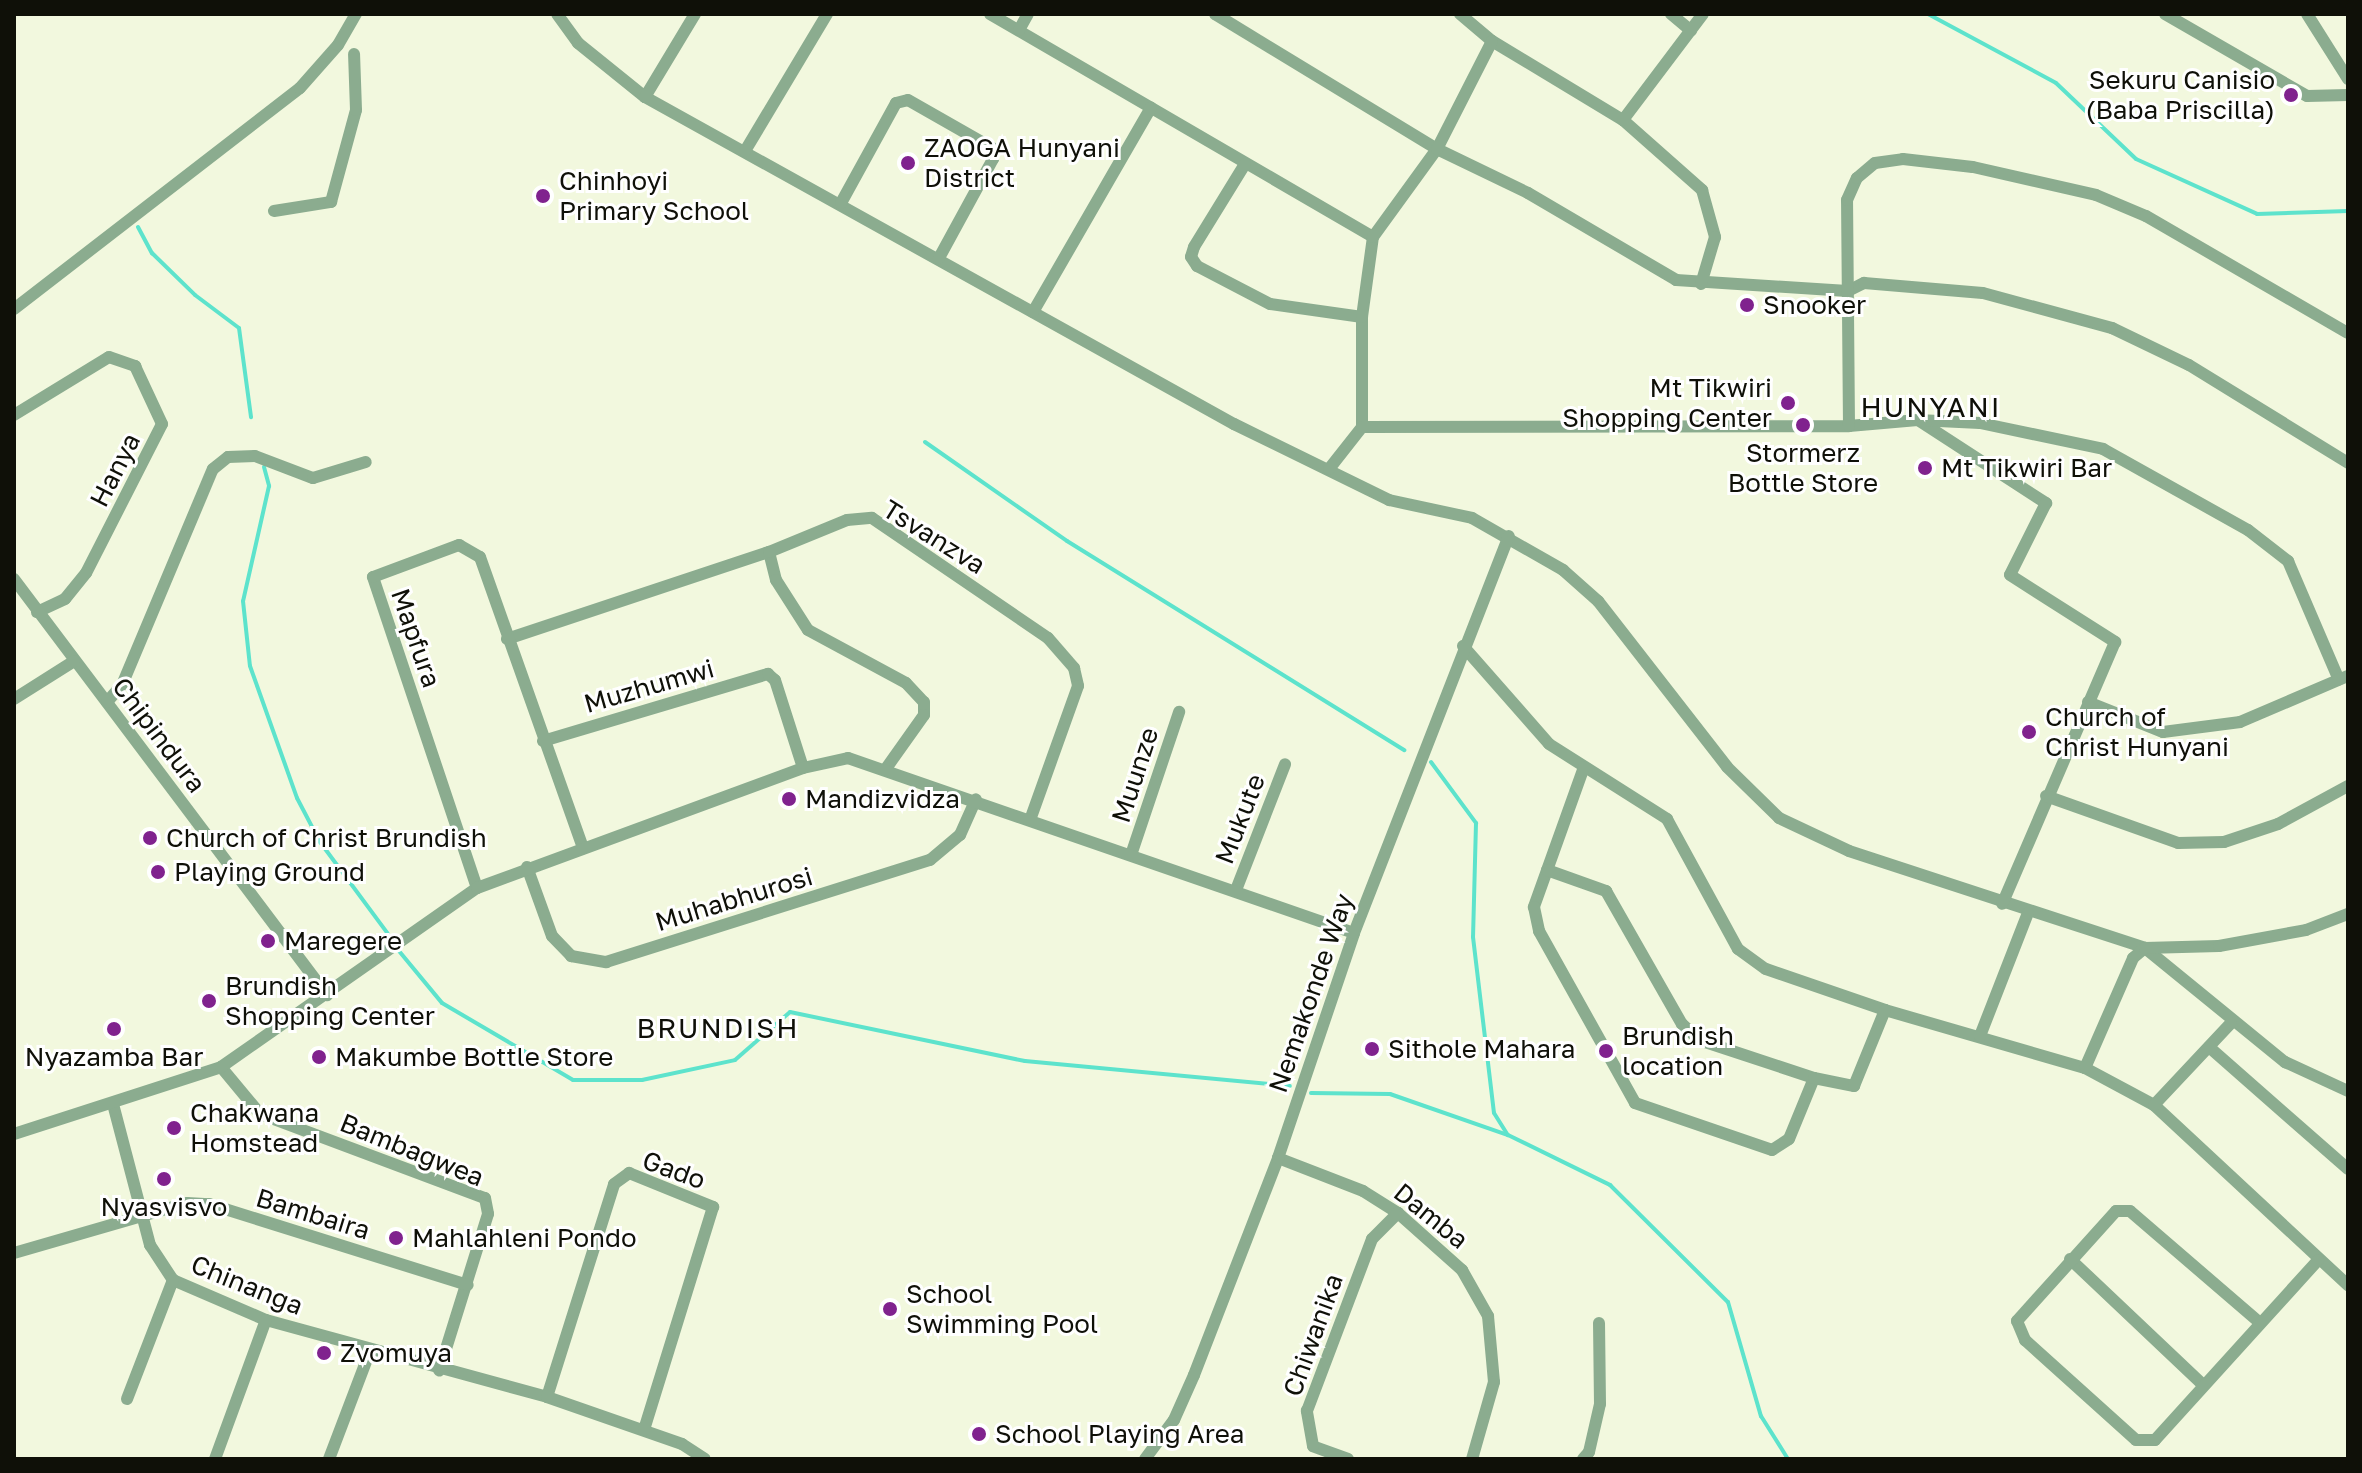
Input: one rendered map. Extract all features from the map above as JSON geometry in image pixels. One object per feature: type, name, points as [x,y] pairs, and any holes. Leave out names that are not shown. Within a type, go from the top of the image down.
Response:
[{"type":"street","points":[[14,309],[300,88],[338,45],[356,14]]},
{"type":"street","points":[[557,14],[578,43],[645,97],[841,203],[1234,424],[1389,500],[1472,518],[1509,536],[1563,570],[1598,601],[1727,767],[1779,818],[1849,851],[2028,913],[2145,948],[2219,946],[2306,930],[2348,914]]},
{"type":"street","points":[[645,97],[695,14]]},
{"type":"street","points":[[745,151],[827,14]]},
{"type":"street","points":[[990,14],[1373,237]]},
{"type":"street","points":[[1019,30],[1028,14]]},
{"type":"street","points":[[1215,14],[1437,149],[1528,193],[1676,280],[1848,291],[1864,283],[1983,293],[2112,328],[2189,365],[2348,463]]},
{"type":"street","points":[[1460,14],[1492,41],[1623,120],[1702,190],[1715,237],[1701,284]]},
{"type":"street","points":[[1671,14],[1691,31]]},
{"type":"street","points":[[1623,120],[1703,14]]},
{"type":"street","points":[[2165,14],[2307,96],[2348,95]]},
{"type":"street","points":[[2307,14],[2348,79]]},
{"type":"street","points":[[1329,469],[1362,427],[1362,317],[1373,237],[1437,149],[1492,41]]},
{"type":"street","points":[[274,211],[331,202],[356,110],[354,54]]},
{"type":"street","points":[[841,203],[896,103],[908,100],[992,148],[993,159],[939,258]]},
{"type":"street","points":[[1033,312],[1151,108]]},
{"type":"street","points":[[1849,426],[1847,200],[1857,178],[1875,163],[1903,159],[1973,167],[2096,195],[2146,216],[2348,333]]},
{"type":"street","points":[[1245,164],[1194,247],[1191,257],[1197,266],[1270,304],[1362,317]]},
{"type":"street","name":"Hanya","points":[[14,415],[109,357],[135,366],[162,424],[86,573],[65,599],[37,612]]},
{"type":"street","points":[[1362,427],[1849,426],[1918,420],[1980,423],[2103,449],[2248,530],[2288,561],[2344,678],[2240,722],[2163,732],[2088,702]]},
{"type":"street","points":[[1918,420],[2046,503],[2010,575],[2115,642],[2002,904]]},
{"type":"street","points":[[107,702],[122,685],[213,469],[228,457],[255,456],[313,478],[366,462]]},
{"type":"street","name":"Tsvanzva","points":[[507,639],[769,552],[847,520],[872,518],[1048,638],[1074,668],[1078,686],[1030,820]]},
{"type":"street","name":"Nemakonde Way","points":[[1145,1459],[1174,1420],[1194,1375],[1278,1158],[1354,933],[1463,646],[1509,536]]},
{"type":"street","name":"Mapfura","points":[[477,888],[373,577],[459,545],[480,557],[583,848]]},
{"type":"street","points":[[769,552],[776,580],[808,630],[906,683],[924,702],[924,715],[887,767]]},
{"type":"street","name":"Chipindura","points":[[14,579],[327,995]]},
{"type":"street","points":[[1463,646],[1549,744],[1667,819],[1738,949],[1766,969],[1885,1010],[2085,1068],[2154,1105],[2348,1285]]},
{"type":"street","points":[[14,699],[74,661]]},
{"type":"street","name":"Muzhumwi","points":[[543,741],[768,674],[775,680],[803,768]]},
{"type":"street","name":"Muunze","points":[[1132,852],[1179,712]]},
{"type":"street","points":[[14,1134],[221,1067],[477,888],[527,867],[803,768],[848,758],[887,767],[1354,933]]},
{"type":"street","name":"Mukute","points":[[1236,890],[1285,764]]},
{"type":"street","points":[[1584,767],[1534,907],[1539,931],[1635,1103],[1772,1150],[1789,1139],[1814,1078]]},
{"type":"street","points":[[2046,796],[2178,843],[2224,842],[2278,824],[2348,786]]},
{"type":"street","name":"Muhabhurosi","points":[[527,867],[552,936],[571,956],[606,962],[930,860],[960,835],[976,799]]},
{"type":"street","points":[[1547,870],[1606,891],[1682,1024],[1699,1040],[1814,1078],[1854,1086],[1885,1010]]},
{"type":"street","points":[[1980,1036],[2028,913]]},
{"type":"street","points":[[2145,948],[2231,1023],[2285,1062],[2348,1091]]},
{"type":"street","points":[[2085,1068],[2133,958],[2145,948]]},
{"type":"street","points":[[2154,1105],[2231,1023]]},
{"type":"street","points":[[2209,1047],[2348,1169]]},
{"type":"street","name":"Bambagwea","points":[[221,1067],[260,1114],[485,1198],[488,1214],[439,1371]]},
{"type":"street","name":"Chinanga","points":[[113,1104],[150,1245],[173,1280],[266,1320],[439,1371],[547,1397],[644,1430],[705,1459]]},
{"type":"street","name":"Damba","points":[[1278,1158],[1363,1191],[1398,1213],[1462,1270],[1488,1316],[1494,1382],[1472,1459]]},
{"type":"street","name":"Gado","points":[[547,1397],[614,1184],[629,1173],[713,1207],[644,1430]]},
{"type":"street","name":"Bambaira","points":[[14,1253],[187,1203],[209,1204],[468,1285]]},
{"type":"street","points":[[2259,1322],[2130,1211],[2116,1211],[2017,1321],[2025,1340],[2136,1440],[2155,1440],[2202,1384],[2318,1260]]},
{"type":"street","name":"Chiwanika","points":[[1348,1459],[1313,1446],[1307,1411],[1372,1239],[1398,1213]]},
{"type":"street","points":[[2070,1259],[2202,1384]]},
{"type":"street","points":[[127,1399],[173,1280]]},
{"type":"street","points":[[215,1459],[266,1320]]},
{"type":"street","points":[[1583,1459],[1589,1452],[1600,1404],[1599,1323]]},
{"type":"street","points":[[329,1459],[370,1351]]},
{"type":"waterway","points":[[1928,14],[2056,83],[2136,159],[2257,214],[2348,211]]},
{"type":"waterway","points":[[138,227],[152,253],[195,295],[239,328],[251,417]]},
{"type":"waterway","points":[[925,442],[1067,541],[1404,750]]},
{"type":"waterway","points":[[264,467],[269,486],[243,601],[250,666],[297,798],[320,842],[388,934]]},
{"type":"waterway","points":[[1431,762],[1476,823],[1473,937],[1494,1113],[1508,1135]]},
{"type":"waterway","points":[[399,951],[442,1003],[573,1080],[642,1080],[735,1060],[790,1012],[1025,1061],[1290,1086]]},
{"type":"waterway","points":[[1311,1093],[1390,1094],[1508,1135],[1610,1185],[1728,1302],[1761,1416],[1788,1459]]},
{"type":"place","name":"Sekuru Canisio (Baba Priscilla)","points":[[2291,95]]},
{"type":"place","name":"ZAOGA Hunyani District","points":[[908,163]]},
{"type":"place","name":"Chinhoyi Primary School","points":[[543,196]]},
{"type":"place","name":"Snooker","points":[[1747,305]]},
{"type":"place","name":"Mt Tikwiri Shopping Center","points":[[1788,403]]},
{"type":"place","name":"Stormerz Bottle Store","points":[[1803,425]]},
{"type":"place","name":"Mt Tikwiri Bar","points":[[1925,468]]},
{"type":"place","name":"Church of Christ Hunyani","points":[[2029,732]]},
{"type":"place","name":"Mandizvidza","points":[[789,799]]},
{"type":"place","name":"Church of Christ Brundish","points":[[150,838]]},
{"type":"place","name":"Playing Ground","points":[[158,872]]},
{"type":"place","name":"Maregere","points":[[268,941]]},
{"type":"place","name":"Brundish Shopping Center","points":[[209,1001]]},
{"type":"place","name":"Nyazamba Bar","points":[[114,1029]]},
{"type":"place","name":"Sithole Mahara","points":[[1372,1049]]},
{"type":"place","name":"Brundish location","points":[[1606,1051]]},
{"type":"place","name":"Makumbe Bottle Store","points":[[319,1057]]},
{"type":"place","name":"Chakwana Homstead","points":[[174,1128]]},
{"type":"place","name":"Nyasvisvo","points":[[164,1179]]},
{"type":"place","name":"Mahlahleni Pondo","points":[[396,1238]]},
{"type":"place","name":"School Swimming Pool","points":[[890,1309]]},
{"type":"place","name":"Zvomuya","points":[[324,1353]]},
{"type":"place","name":"School Playing Area","points":[[979,1434]]},
{"type":"district","name":"HUNYANI","points":[[1931,407]]},
{"type":"district","name":"BRUNDISH","points":[[718,1028]]}]
